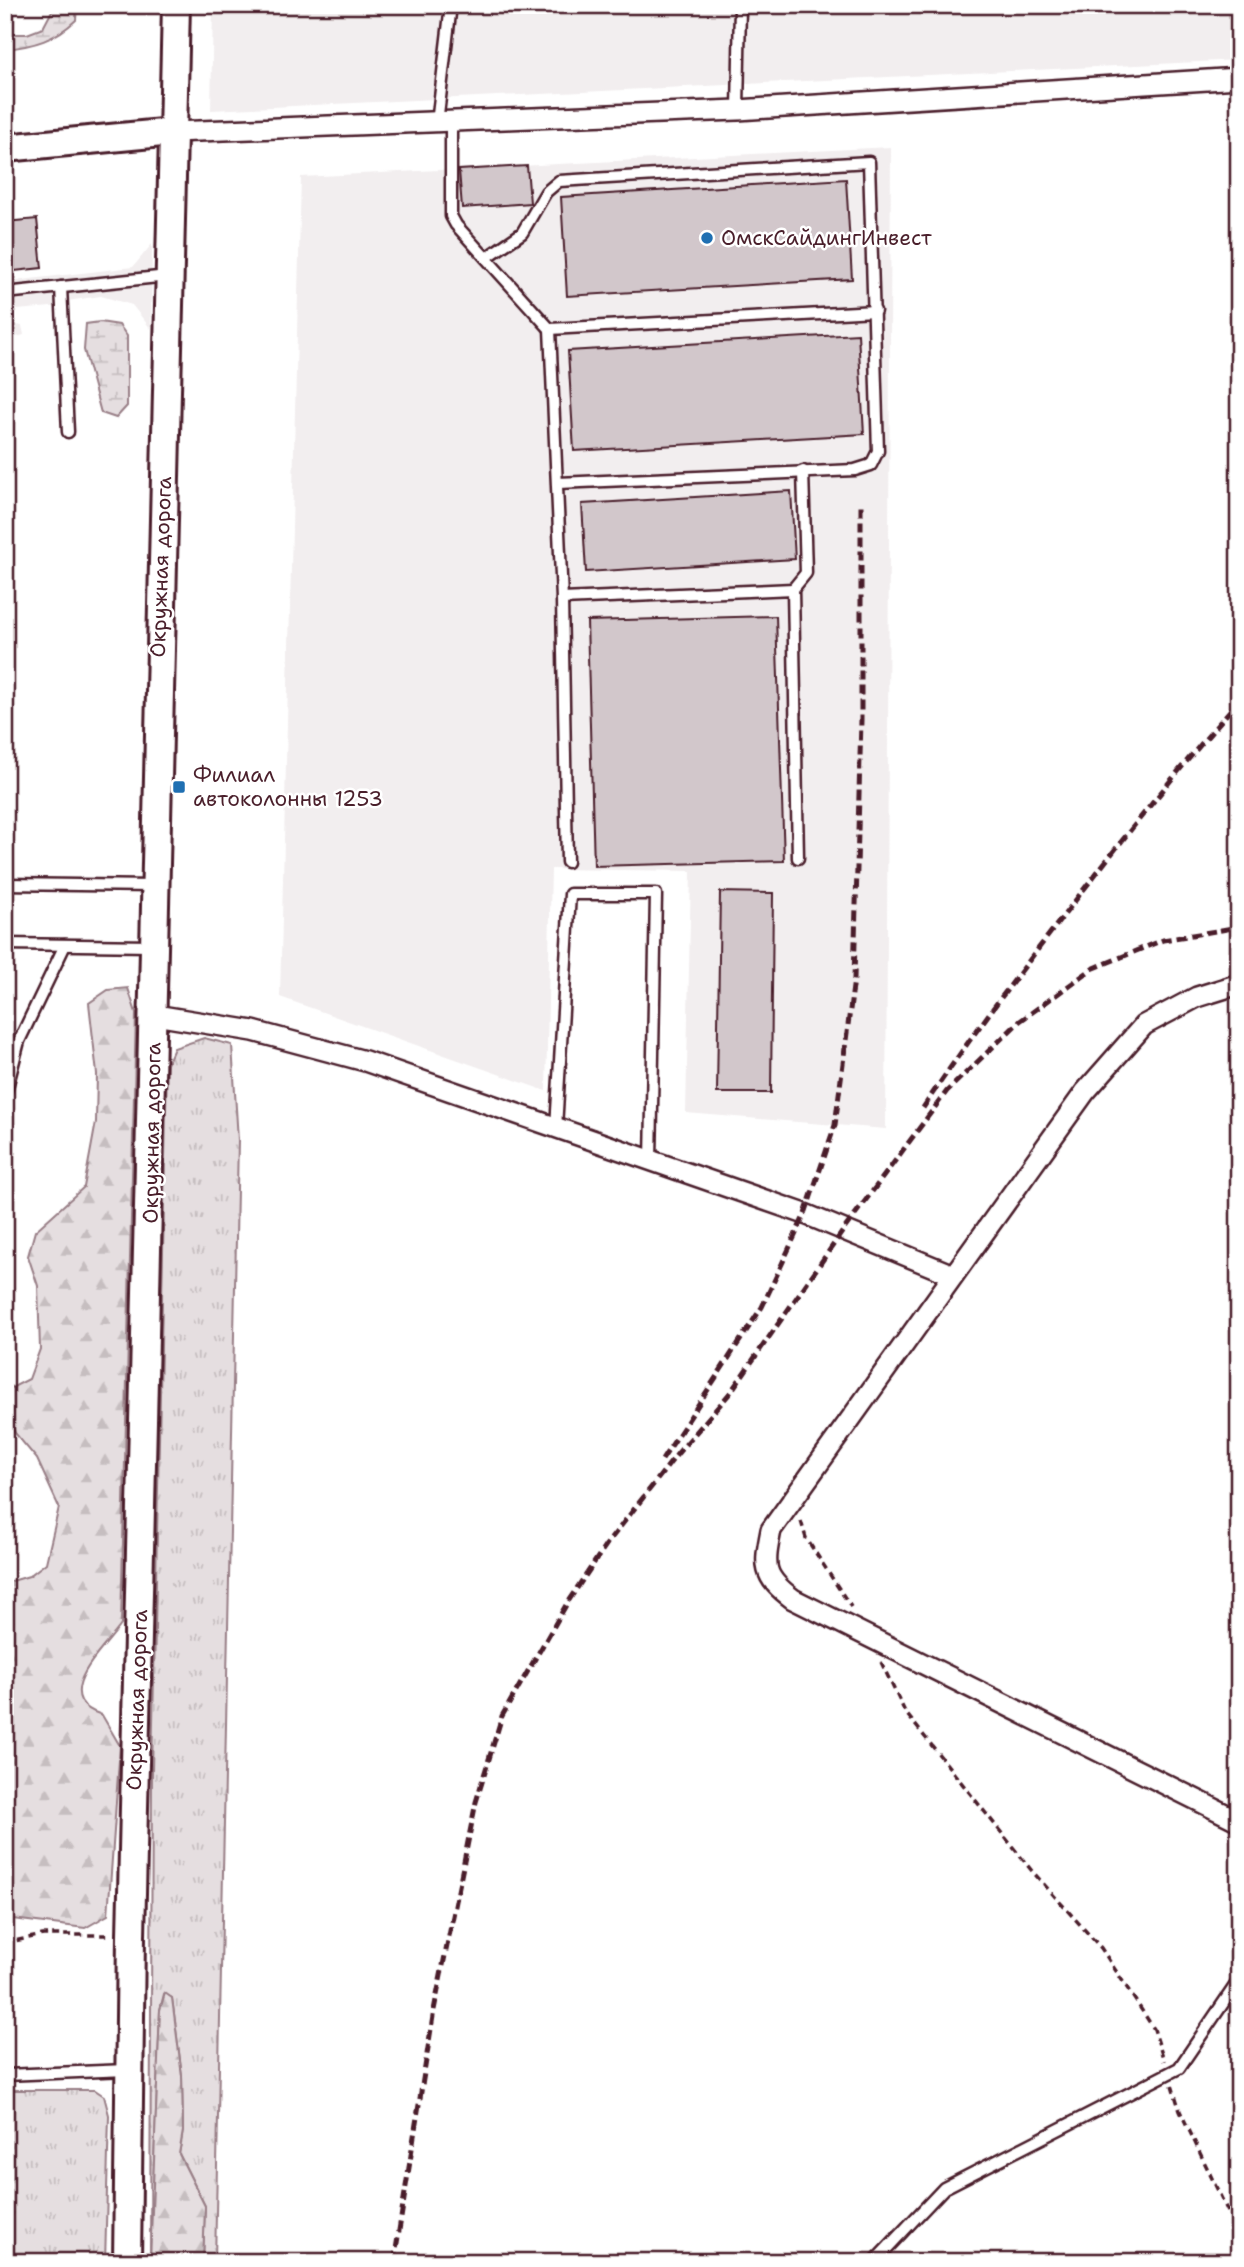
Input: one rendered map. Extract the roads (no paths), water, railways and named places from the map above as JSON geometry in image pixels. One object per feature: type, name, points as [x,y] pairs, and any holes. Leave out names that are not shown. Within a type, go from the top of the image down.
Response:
[{"type":"main road","name":"Окружная дорога","points":[[127,2262],[131,1936],[155,1015],[158,708],[176,5]]},
{"type":"main road","points":[[5,148],[173,132]]},
{"type":"street","points":[[173,132],[738,110],[1239,78]]},
{"type":"street","points":[[1239,985],[1198,997],[1144,1025],[1085,1092],[771,1530],[764,1562],[773,1584],[793,1600],[1239,1821]]},
{"type":"street","points":[[155,1015],[253,1031],[365,1061],[845,1228],[953,1275]]},
{"type":"lane","points":[[451,5],[444,123],[452,216],[485,258],[550,329],[562,600],[567,862]]},
{"type":"lane","points":[[738,110],[740,5]]},
{"type":"lane","points":[[485,258],[522,233],[546,192],[559,181],[869,162],[878,451],[871,465],[855,470],[558,483]]},
{"type":"lane","points":[[5,293],[169,275]]},
{"type":"lane","points":[[61,287],[68,432]]},
{"type":"lane","points":[[550,329],[875,311]]},
{"type":"lane","points":[[5,319],[5,332]]},
{"type":"lane","points":[[798,858],[793,589],[806,573],[803,471]]},
{"type":"lane","points":[[562,600],[793,589]]},
{"type":"lane","points":[[5,884],[157,886]]},
{"type":"lane","points":[[556,1128],[570,894],[656,894],[650,1162]]},
{"type":"lane","points":[[5,944],[156,946]]},
{"type":"lane","points":[[5,1095],[19,1041],[65,945]]},
{"type":"lane","points":[[874,2262],[944,2189],[1179,2068],[1239,1980]]},
{"type":"lane","points":[[5,2075],[131,2070]]},
{"type":"railway","points":[[662,1460],[762,1307],[805,1214],[835,1125],[854,979],[861,720],[861,501]]},
{"type":"railway","points":[[923,1108],[989,1014],[1124,838],[1239,700]]},
{"type":"railway","points":[[394,2262],[434,2010],[476,1802],[502,1716],[569,1600],[606,1545],[678,1453],[730,1393],[845,1228],[947,1091],[1020,1021],[1092,969],[1163,940],[1239,927]]},
{"type":"place","name":"ОмскСайдингИнвест","points":[[707,238]]},
{"type":"place","name":"Филиал автоколонны 1253","points":[[179,787]]}]
